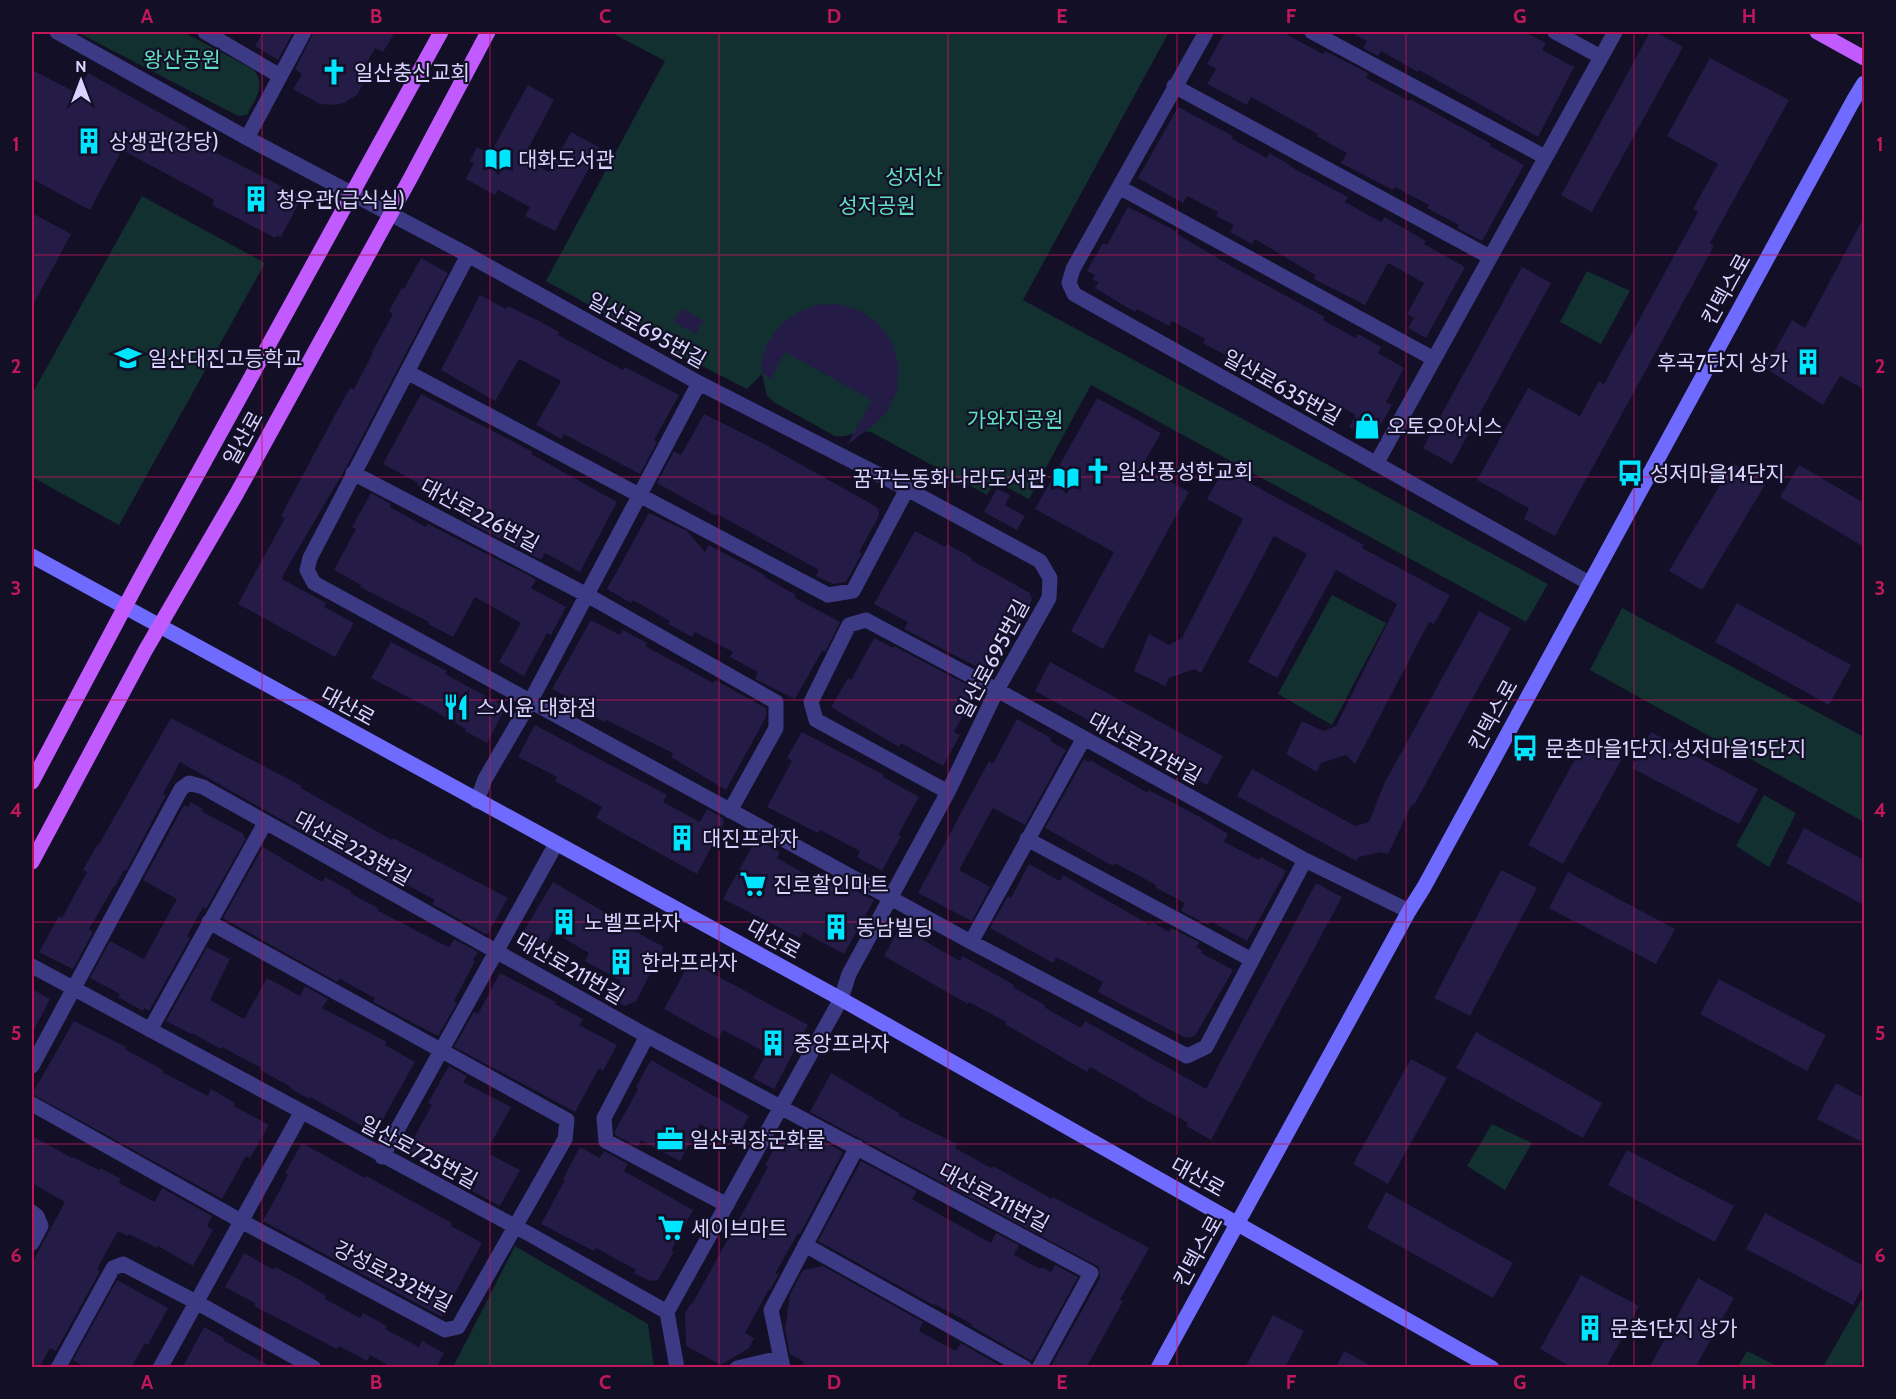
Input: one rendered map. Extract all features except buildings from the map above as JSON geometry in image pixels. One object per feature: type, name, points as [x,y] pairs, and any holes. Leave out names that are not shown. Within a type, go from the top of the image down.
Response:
[{"type":"main road","name":"일산로","points":[[32,782],[350,193],[441,32]]},
{"type":"main road","name":"일산로","points":[[32,862],[159,626],[237,493],[488,32]]},
{"type":"main road","points":[[1817,32],[1864,58]]},
{"type":"main road","name":"킨텍스로","points":[[1158,1368],[1864,83]]},
{"type":"main road","name":"대산로","points":[[32,556],[841,999],[1492,1368]]},
{"type":"street","name":"일산로695번길","points":[[57,32],[247,138],[468,255],[699,383],[907,489],[1040,561],[1050,578],[1049,598],[997,690],[948,792],[849,974],[841,999]]},
{"type":"street","points":[[208,32],[280,76]]},
{"type":"street","points":[[247,138],[304,32]]},
{"type":"street","points":[[1206,32],[1119,187],[1434,359]]},
{"type":"street","points":[[1312,32],[1545,157]]},
{"type":"street","points":[[1555,32],[1601,57]]},
{"type":"street","points":[[1376,464],[1615,32]]},
{"type":"street","points":[[1174,86],[1491,257]]},
{"type":"street","name":"일산로635번길","points":[[1119,187],[1073,269],[1069,284],[1074,294],[1589,583]]},
{"type":"street","points":[[468,255],[310,558],[308,570],[314,584],[971,942],[1187,1056],[1206,1047],[1305,860]]},
{"type":"street","points":[[406,372],[828,595],[853,591],[907,489]]},
{"type":"street","points":[[477,801],[485,779],[530,702],[699,383]]},
{"type":"street","name":"대산로226번길","points":[[354,473],[587,595],[776,702],[776,728],[734,813]]},
{"type":"street","name":"대산로212번길","points":[[948,792],[816,720],[811,702],[849,625],[866,620],[1305,860],[1408,911]]},
{"type":"street","points":[[971,942],[1084,738]]},
{"type":"street","name":"대산로223번길","points":[[73,989],[181,789],[189,783],[203,787],[496,951]]},
{"type":"street","points":[[150,1030],[265,823]]},
{"type":"street","points":[[1027,839],[1252,960]]},
{"type":"street","points":[[382,1156],[556,844]]},
{"type":"street","points":[[209,922],[442,1049]]},
{"type":"street","name":"대산로211번길","points":[[496,951],[647,1036],[1092,1273],[1039,1368]]},
{"type":"street","name":"일산로725번길","points":[[32,966],[667,1312]]},
{"type":"street","points":[[32,1065],[73,989]]},
{"type":"street","points":[[677,1368],[667,1312],[841,999]]},
{"type":"street","points":[[647,1036],[604,1118],[606,1141],[727,1205]]},
{"type":"street","name":"강성로232번길","points":[[32,1104],[241,1221],[445,1330],[458,1327],[565,1139],[567,1119],[442,1049]]},
{"type":"street","points":[[160,1368],[301,1113]]},
{"type":"street","points":[[737,1368],[781,1363],[771,1310],[857,1147]]},
{"type":"street","points":[[32,1212],[37,1216],[41,1226],[32,1243]]},
{"type":"street","points":[[805,1245],[1025,1368]]},
{"type":"street","points":[[58,1368],[113,1268],[123,1264],[314,1368]]},
{"type":"green space","name":"왕산공원","points":[[77,32],[183,32],[253,69],[259,81],[256,98],[247,115],[238,116]]},
{"type":"green space","name":"성저공원","points":[[610,32],[1169,32],[1023,300],[1548,584],[1526,622],[1091,385],[1029,499],[995,481],[987,495],[871,432],[835,436],[775,403],[767,396],[762,374],[747,389],[652,340],[546,281],[665,61]]},
{"type":"green space","points":[[142,196],[265,263],[119,525],[32,477],[32,394]]},
{"type":"green space","points":[[1587,271],[1630,291],[1601,344],[1560,322]]},
{"type":"green space","points":[[1332,595],[1386,623],[1332,725],[1278,694]]},
{"type":"green space","points":[[1622,608],[1864,737],[1864,822],[1590,670]]},
{"type":"green space","points":[[1764,795],[1796,813],[1769,867],[1736,846]]},
{"type":"green space","points":[[1492,1124],[1532,1143],[1505,1190],[1467,1166]]},
{"type":"green space","points":[[515,1246],[648,1324],[654,1367],[453,1367]]},
{"type":"green space","points":[[1864,1295],[1864,1357],[1858,1367],[1823,1367]]},
{"type":"green space","points":[[1747,1351],[1779,1367],[1738,1367]]},
{"type":"place","name":"일산충신교회","points":[[334,72]]},
{"type":"place","name":"상생관(강당)","points":[[89,141]]},
{"type":"place","name":"대화도서관","points":[[498,159]]},
{"type":"place","name":"청우관(급식실)","points":[[256,199]]},
{"type":"place","name":"일산대진고등학교","points":[[128,358]]},
{"type":"place","name":"후곡7단지 상가","points":[[1808,362]]},
{"type":"place","name":"오토오아시스","points":[[1367,426]]},
{"type":"place","name":"일산풍성한교회","points":[[1098,471]]},
{"type":"place","name":"성저마을14단지","points":[[1630,473]]},
{"type":"place","name":"꿈꾸는동화나라도서관","points":[[1066,478]]},
{"type":"place","name":"스시윤 대화점","points":[[456,707]]},
{"type":"place","name":"문촌마을1단지.성저마을15단지","points":[[1525,748]]},
{"type":"place","name":"대진프라자","points":[[682,838]]},
{"type":"place","name":"진로할인마트","points":[[753,884]]},
{"type":"place","name":"노벨프라자","points":[[564,922]]},
{"type":"place","name":"동남빌딩","points":[[836,927]]},
{"type":"place","name":"한라프라자","points":[[621,962]]},
{"type":"place","name":"중앙프라자","points":[[773,1043]]},
{"type":"place","name":"일산퀵장군화물","points":[[670,1139]]},
{"type":"place","name":"세이브마트","points":[[671,1228]]},
{"type":"place","name":"문촌1단지 상가","points":[[1590,1328]]},
{"type":"park label","name":"성저산","points":[[914,176]]},
{"type":"park label","name":"가와지공원","points":[[1015,419]]}]
